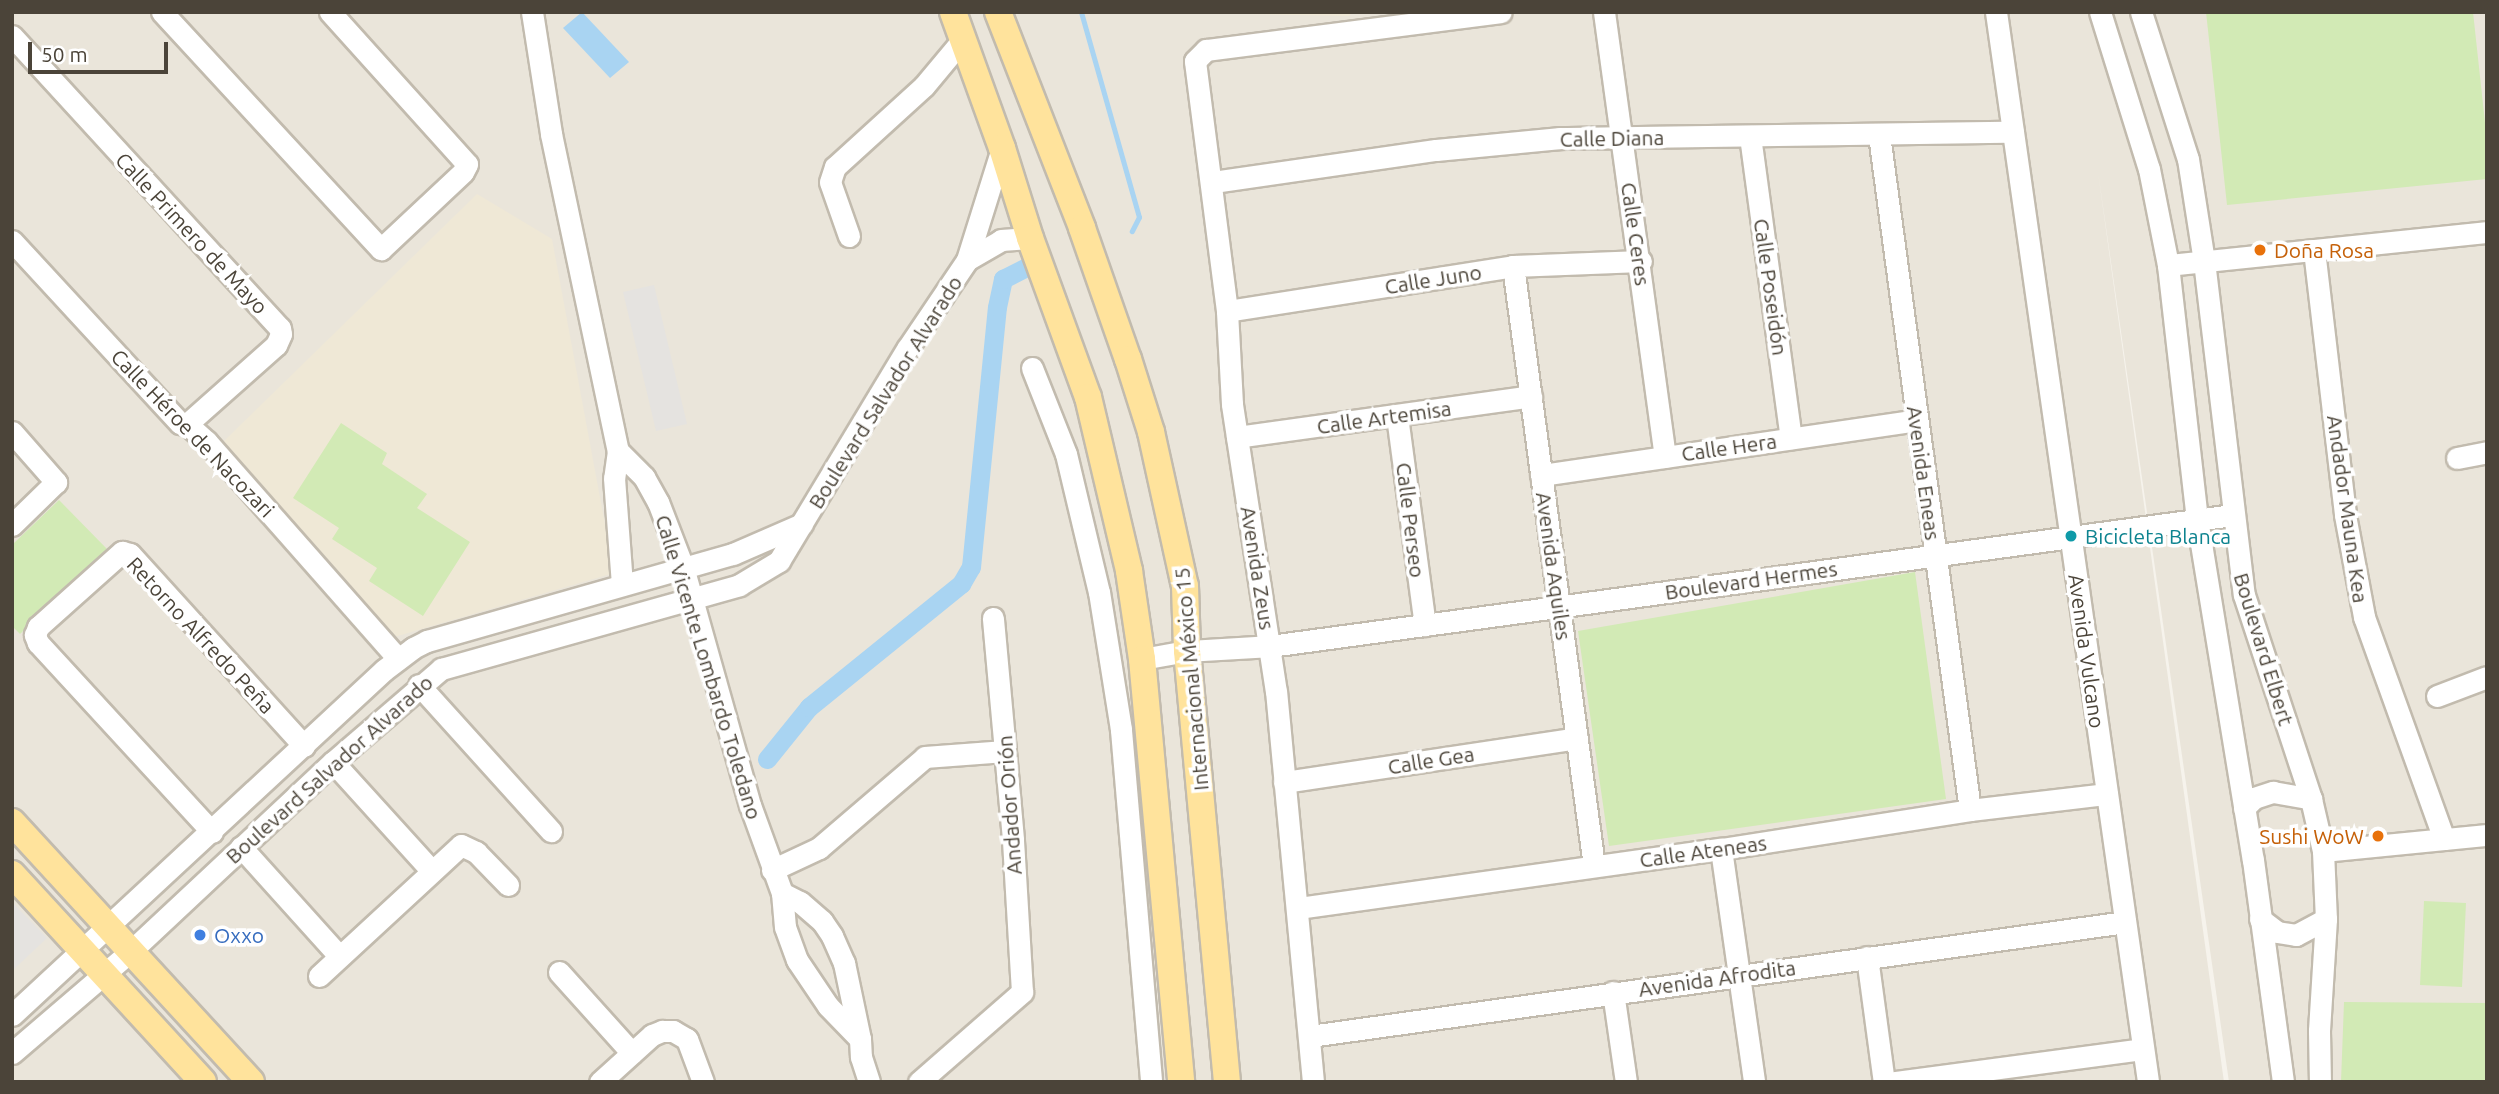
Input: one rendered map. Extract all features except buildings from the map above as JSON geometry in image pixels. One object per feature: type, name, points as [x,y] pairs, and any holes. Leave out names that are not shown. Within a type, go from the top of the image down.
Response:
[{"type":"main road","points":[[953,12],[1002,148],[1030,238],[1088,397],[1129,571],[1142,659],[1181,1082]]},
{"type":"main road","name":"Internacional México 15","points":[[998,12],[1082,228],[1151,432],[1185,586],[1187,651],[1227,1082]]},
{"type":"main road","points":[[12,822],[251,1082]]},
{"type":"main road","points":[[12,874],[202,1082]]},
{"type":"street","points":[[162,12],[381,249],[463,172],[467,164],[330,12]]},
{"type":"street","points":[[532,12],[551,134],[618,451],[614,478],[622,585]]},
{"type":"street","name":"Avenida Zeus","points":[[1313,1082],[1299,908],[1270,646],[1232,404],[1227,311],[1213,182],[1194,69],[1198,57],[1206,50],[1502,12]]},
{"type":"street","name":"Calle Ceres","points":[[1604,12],[1641,261],[1665,457]]},
{"type":"street","name":"Avenida Vulcano","points":[[1996,12],[2148,1082]]},
{"type":"street","name":"Boulevard Elbert","points":[[2100,12],[2149,170],[2168,265],[2197,519],[2244,808],[2283,1082]]},
{"type":"street","name":"Boulevard Elbert","points":[[2141,12],[2188,159],[2204,261],[2232,515],[2244,595],[2311,799],[2323,852],[2326,919],[2319,1031],[2320,1082]]},
{"type":"street","name":"Calle Primero de Mayo","points":[[12,36],[280,328],[280,340],[276,345],[187,424]]},
{"type":"street","points":[[849,236],[830,182],[835,167],[924,86],[964,38]]},
{"type":"street","name":"Calle Diana","points":[[1213,182],[1436,150],[1560,138],[2014,132]]},
{"type":"street","name":"Avenida Eneas","points":[[1879,135],[1970,810]]},
{"type":"street","name":"Calle Poseidón","points":[[1750,136],[1791,439]]},
{"type":"street","name":"Boulevard Salvador Alvarado","points":[[12,1053],[131,951],[419,685],[453,664],[739,585],[779,561],[907,349],[967,260],[1002,148]]},
{"type":"street","points":[[2168,265],[2487,232]]},
{"type":"street","name":"Boulevard Salvador Alvarado","points":[[967,260],[1001,240],[1030,238]]},
{"type":"street","name":"Calle Héroe de Nacozari","points":[[12,241],[180,423],[187,424],[206,442],[398,659]]},
{"type":"street","name":"Andador Mauna Kea","points":[[2314,250],[2346,515],[2364,617],[2444,839]]},
{"type":"street","name":"Calle Juno","points":[[1227,311],[1513,266],[1641,261]]},
{"type":"street","name":"Avenida Aquiles","points":[[1513,266],[1594,866]]},
{"type":"street","points":[[1032,368],[1066,454],[1099,592],[1122,743],[1151,1082]]},
{"type":"street","name":"Calle Artemisa","points":[[1237,436],[1531,396]]},
{"type":"street","name":"Calle Perseo","points":[[1397,416],[1424,625]]},
{"type":"street","name":"Calle Hera","points":[[1541,475],[1917,420]]},
{"type":"street","points":[[12,432],[56,482],[12,525]]},
{"type":"street","name":"Calle Vicente Lombardo Toledano","points":[[618,451],[644,477],[658,502],[683,567],[750,805],[782,893],[785,928],[797,960],[828,1006],[860,1039]]},
{"type":"street","points":[[2457,458],[2487,452]]},
{"type":"street","name":"Boulevard Hermes","points":[[1142,659],[1187,651],[1270,646],[2232,515]]},
{"type":"street","name":"Boulevard Salvador Alvarado","points":[[12,1015],[398,659],[427,641],[733,554],[802,524]]},
{"type":"street","name":"Retorno Alfredo Peña","points":[[212,832],[34,635],[38,627],[122,552],[130,554],[304,746]]},
{"type":"street","name":"Andador Orión","points":[[919,1082],[1022,992],[993,618]]},
{"type":"street","points":[[2437,696],[2487,677]]},
{"type":"street","points":[[419,685],[551,831]]},
{"type":"street","points":[[337,717],[359,740]]},
{"type":"street","name":"Calle Gea","points":[[1284,782],[1577,738]]},
{"type":"street","points":[[772,870],[819,848],[925,757],[1005,751]]},
{"type":"street","points":[[333,762],[432,870]]},
{"type":"street","points":[[2244,808],[2254,798],[2273,792],[2311,799]]},
{"type":"street","name":"Calle Ateneas","points":[[1299,908],[1721,849],[1970,810],[2107,794]]},
{"type":"street","points":[[2323,852],[2487,835]]},
{"type":"street","points":[[319,976],[461,845],[476,852],[508,885]]},
{"type":"street","points":[[242,847],[339,956]]},
{"type":"street","points":[[1721,849],[1754,1082]]},
{"type":"street","points":[[181,861],[202,884]]},
{"type":"street","points":[[782,893],[800,902],[822,921],[832,936],[844,963],[860,1039],[861,1057],[869,1082]]},
{"type":"street","points":[[2260,919],[2277,932],[2296,935],[2326,919]]},
{"type":"street","name":"Avenida Afrodita","points":[[1310,1035],[2125,922]]},
{"type":"street","points":[[1867,957],[1884,1082]]},
{"type":"street","points":[[559,972],[632,1053]]},
{"type":"street","points":[[1613,992],[1626,1082]]},
{"type":"street","points":[[600,1082],[652,1035],[673,1031],[687,1039],[703,1082]]},
{"type":"street","points":[[1895,1082],[2143,1049]]},
{"type":"shaded area","points":[[12,12],[2487,12],[2487,1082],[2229,1082],[2098,172],[2224,1082],[12,1082]]},
{"type":"shaded area","points":[[1139,12],[1353,12],[1349,16]]},
{"type":"shaded area","points":[[477,194],[552,239],[614,573],[394,637],[221,444]]},
{"type":"shaded area","points":[[654,285],[687,424],[656,431],[623,292]]},
{"type":"shaded area","points":[[12,902],[47,938],[12,971]]},
{"type":"green space","points":[[2206,12],[2473,12],[2487,141],[2487,179],[2227,205]]},
{"type":"green space","points":[[341,423],[387,453],[382,464],[427,494],[417,508],[470,542],[423,616],[369,581],[377,568],[332,539],[339,528],[293,498]]},
{"type":"green space","points":[[59,500],[108,550],[20,634],[12,626],[12,545]]},
{"type":"green space","points":[[1915,572],[1946,799],[1609,846],[1578,631]]},
{"type":"green space","points":[[2424,901],[2466,903],[2462,987],[2420,985]]},
{"type":"green space","points":[[2344,1002],[2487,1003],[2487,1082],[2341,1082]]},
{"type":"water","points":[[582,12],[629,62],[610,78],[563,28]]},
{"type":"waterway","points":[[1081,12],[1139,217],[1132,231]]},
{"type":"waterway","points":[[767,759],[809,707],[961,584],[971,567],[997,307],[1003,279],[1035,263]]},
{"type":"place","name":"Doña Rosa","points":[[2260,250]]},
{"type":"place","name":"Bicicleta Blanca","points":[[2071,536]]},
{"type":"place","name":"Sushi WoW","points":[[2378,836]]},
{"type":"place","name":"Oxxo","points":[[200,935]]}]
